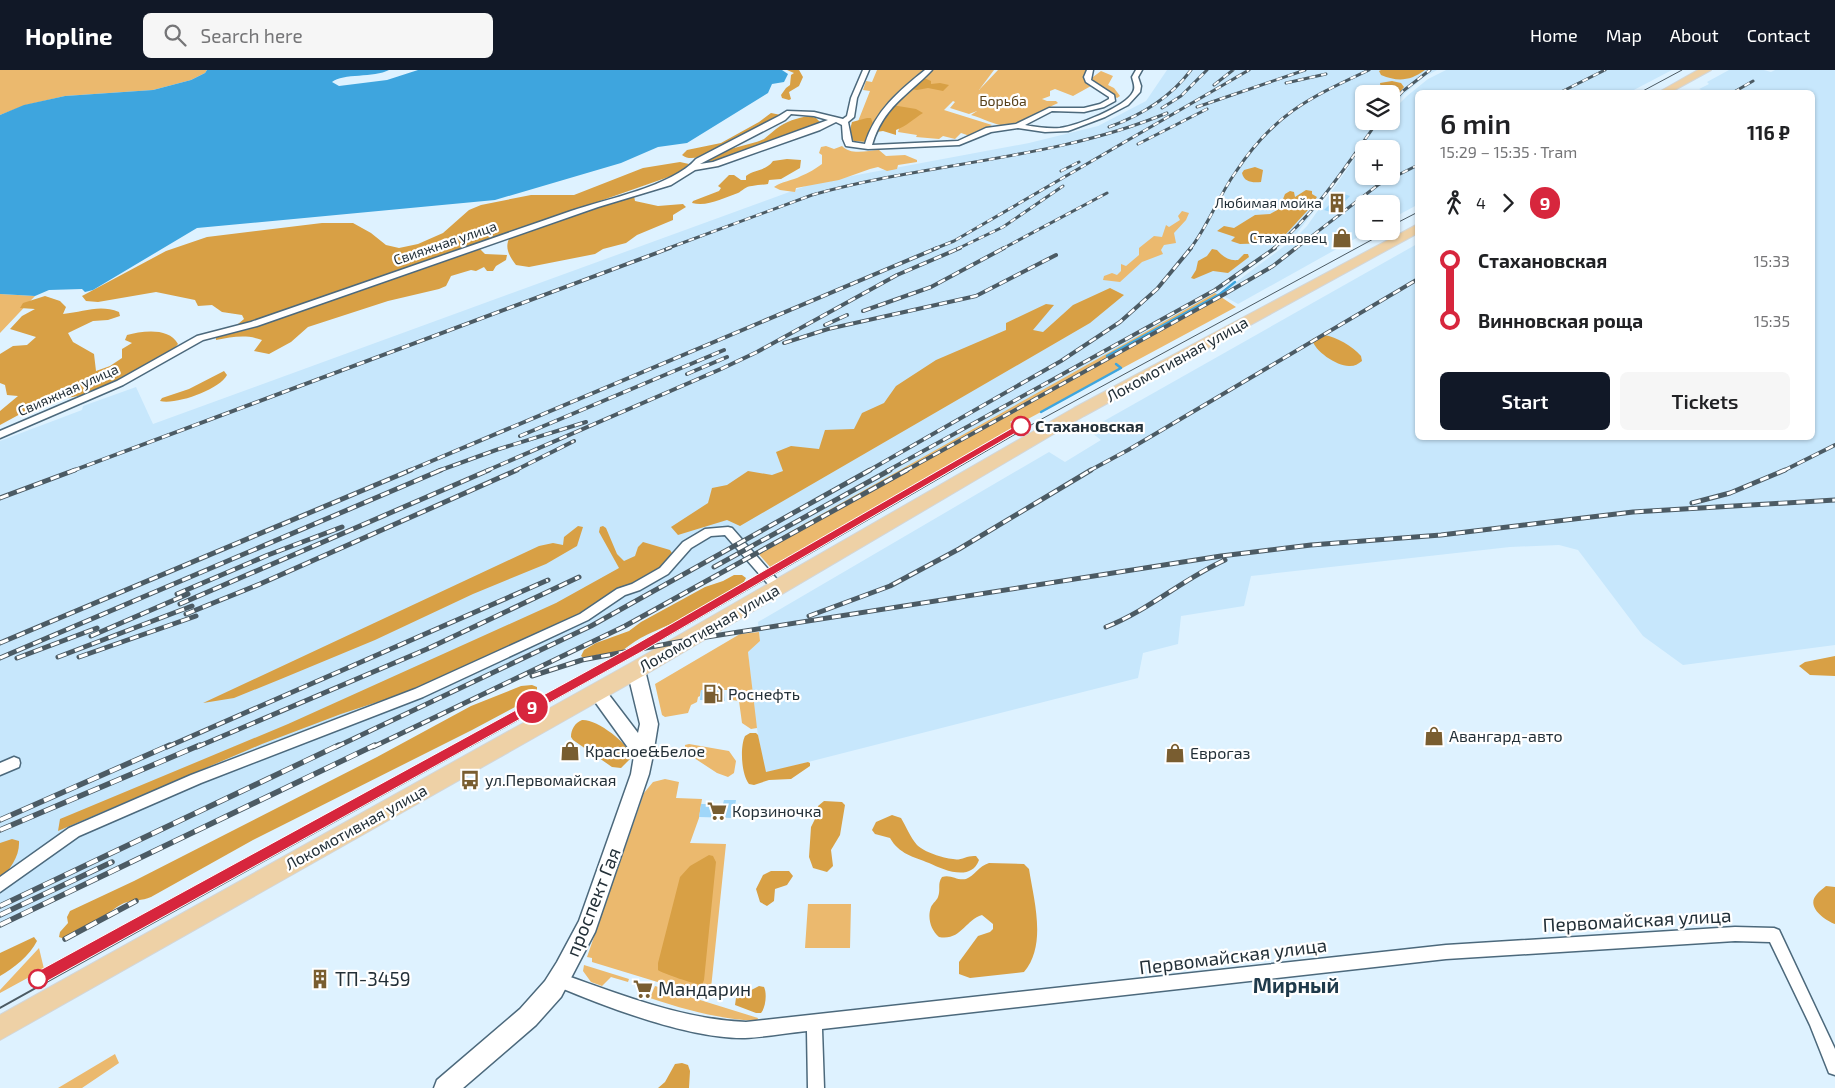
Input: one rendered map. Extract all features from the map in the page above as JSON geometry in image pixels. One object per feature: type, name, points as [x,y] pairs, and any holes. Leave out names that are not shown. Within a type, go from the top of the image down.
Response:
[{"type":"main road","points":[[1668,90],[1706,70]]},
{"type":"main road","name":"Локомотивная улица","points":[[0,1028],[636,670],[1079,412],[1415,230]]},
{"type":"main road","name":"проспект Гая","points":[[445,1088],[497,1045],[544,1000],[559,980],[588,925],[640,774],[644,755],[649,724],[636,670]]},
{"type":"main road","points":[[597,692],[644,755]]},
{"type":"street","points":[[866,70],[854,98],[850,117],[844,122],[847,127],[846,140],[849,144],[868,147],[959,143],[990,130],[1018,126],[1060,130],[1076,127],[1127,102],[1136,94],[1138,86],[1135,77],[1138,70]]},
{"type":"street","points":[[868,147],[870,136],[887,106],[930,70]]},
{"type":"street","points":[[1018,126],[1051,109],[1084,110],[1102,106],[1112,101],[1112,96],[1088,81],[1087,77],[1090,70]]},
{"type":"street","name":"Свияжная улица","points":[[0,436],[120,383],[200,338],[254,324],[595,205],[668,183],[693,168],[699,161],[789,112],[814,114],[844,122]]},
{"type":"street","points":[[693,168],[715,164],[817,128],[834,120]]},
{"type":"street","points":[[0,885],[74,832],[96,821],[196,779],[419,693],[584,617],[621,592],[636,587],[664,571],[687,545],[708,532],[728,531],[778,588]]},
{"type":"street","points":[[0,769],[14,763]]},
{"type":"street","name":"Первомайская улица","points":[[559,980],[640,1008],[706,1027],[746,1030],[1446,952],[1539,944],[1734,934],[1774,935],[1815,1020],[1835,1068]]},
{"type":"street","points":[[814,1023],[816,1088]]},
{"type":"shaded area","points":[[787,70],[799,70],[803,77],[799,86],[789,92],[791,99],[789,100],[782,98],[781,95],[790,85],[791,75],[794,73]]},
{"type":"shaded area","points":[[1167,70],[1437,70],[1424,77],[1400,99],[1400,85],[1355,85],[1355,130],[1400,130],[1400,103],[1407,96],[1428,79],[1446,70],[1672,70],[1634,90],[1415,90],[1415,206],[1400,214],[1400,195],[1355,195],[1355,239],[1238,304],[1220,294],[1294,239],[1307,226],[1355,158],[1355,185],[1400,185],[1400,140],[1355,140],[1355,158],[1297,233],[1217,293],[1223,298],[626,628],[0,927],[0,441],[82,410],[83,406],[136,387],[153,424],[814,183],[1029,143],[1098,126],[1146,101]]},
{"type":"shaded area","points":[[1425,70],[1409,78],[1393,79],[1381,75],[1379,71]]},
{"type":"shaded area","points":[[1729,70],[1764,70],[1771,72],[1775,70],[1835,70],[1835,645],[1683,665],[1643,636],[1578,550],[1559,545],[1510,547],[1251,576],[1244,606],[1181,616],[1178,644],[1143,653],[1138,678],[765,773],[755,718],[748,652],[760,641],[758,622],[1049,452],[1065,462],[1101,440],[1088,430],[1415,245],[1415,440],[1815,440],[1815,90],[1699,89],[1709,84],[1707,82]]},
{"type":"shaded area","points":[[924,78],[931,81],[931,84],[949,85],[943,91],[928,88],[911,89]]},
{"type":"shaded area","points":[[1392,81],[1401,83],[1404,87],[1400,92],[1400,85],[1380,85],[1380,83]]},
{"type":"shaded area","points":[[892,105],[916,109],[923,113],[896,130],[896,135],[883,131],[876,132],[878,124]]},
{"type":"shaded area","points":[[771,113],[781,115],[703,155],[691,158],[682,155],[687,150],[721,143],[759,122]]},
{"type":"shaded area","points":[[809,116],[816,118],[821,123],[719,160],[709,162],[708,160],[721,152],[764,139],[784,124]]},
{"type":"shaded area","points":[[871,118],[873,124],[866,142],[854,141],[848,137],[852,122]]},
{"type":"shaded area","points":[[801,160],[800,168],[781,179],[769,180],[768,184],[748,187],[738,193],[704,204],[692,203],[719,191],[721,188],[718,186],[729,175],[746,180],[746,176],[767,167],[773,161]]},
{"type":"shaded area","points":[[680,162],[689,164],[677,174],[241,327],[238,324],[244,319],[242,315],[222,312],[212,305],[198,306],[195,300],[156,292],[98,302],[86,301],[82,296],[166,251],[207,237],[322,223],[353,223],[371,233],[386,245],[399,248],[418,244],[443,233],[469,210],[481,205],[531,195],[574,195],[643,168]]},
{"type":"shaded area","points":[[1255,167],[1263,170],[1261,182],[1249,181],[1243,176],[1244,170]]},
{"type":"shaded area","points":[[1306,190],[1312,191],[1312,194],[1317,197],[1286,234],[1273,243],[1240,244],[1231,241],[1235,237],[1217,231],[1224,226],[1234,228],[1255,215],[1270,214],[1279,209],[1285,194],[1290,191],[1294,192],[1295,197]]},
{"type":"shaded area","points":[[634,196],[635,201],[658,206],[683,204],[686,207],[673,215],[673,220],[637,235],[626,243],[603,249],[595,254],[529,267],[516,265],[509,255],[507,244],[510,237]]},
{"type":"shaded area","points":[[479,248],[485,254],[507,255],[506,260],[496,266],[493,271],[487,271],[484,267],[476,271],[471,270],[451,276],[446,286],[439,289],[388,301],[308,327],[291,342],[269,354],[254,351],[262,340],[256,338],[239,337],[216,340],[216,337]]},
{"type":"shaded area","points":[[1212,249],[1217,250],[1224,257],[1232,260],[1238,260],[1244,254],[1248,254],[1249,257],[1228,273],[1213,271],[1194,279],[1191,278],[1196,270],[1198,261],[1207,256]]},
{"type":"shaded area","points":[[1110,288],[1124,295],[1090,323],[740,526],[727,520],[678,535],[671,527],[708,503],[712,488],[727,485],[748,471],[772,475],[783,471],[776,452],[791,446],[819,449],[825,430],[854,429],[862,413],[884,403],[896,386],[936,360],[1006,330],[1006,323],[1046,304],[1054,305],[1033,330],[1043,332],[1073,305]]},
{"type":"shaded area","points":[[45,296],[60,301],[66,307],[63,314],[98,309],[119,312],[120,316],[108,320],[93,321],[68,333],[73,342],[94,354],[96,371],[110,366],[122,358],[122,349],[132,343],[125,340],[127,335],[140,332],[162,333],[174,339],[178,344],[172,351],[102,388],[74,397],[64,397],[70,389],[61,388],[49,405],[36,411],[24,412],[0,425],[0,411],[18,396],[7,395],[5,385],[0,383],[0,354],[13,346],[27,345],[36,337],[10,329],[22,316],[35,309],[20,308],[23,303]]},
{"type":"shaded area","points":[[1324,335],[1349,345],[1361,356],[1362,361],[1353,366],[1345,366],[1327,357],[1317,348],[1312,339]]},
{"type":"shaded area","points":[[224,371],[227,375],[222,381],[207,391],[176,401],[160,401],[162,398],[189,389]]},
{"type":"shaded area","points":[[578,526],[583,527],[577,546],[546,564],[473,594],[375,640],[281,679],[234,698],[203,703],[539,546],[553,543],[563,545],[564,537]]},
{"type":"shaded area","points":[[600,527],[606,528],[617,554],[624,561],[635,556],[638,547],[643,542],[670,550],[672,553],[660,569],[637,583],[612,592],[577,615],[423,687],[341,714],[262,744],[58,831],[60,819],[288,724],[556,603],[619,568],[599,532]]},
{"type":"shaded area","points":[[734,575],[742,575],[746,578],[729,595],[714,604],[639,639],[611,657],[606,658],[601,654],[584,658],[581,656],[584,650],[596,643],[629,631],[641,622],[705,587]]},
{"type":"shaded area","points":[[1835,656],[1835,676],[1810,675],[1799,666],[1805,662]]},
{"type":"shaded area","points":[[532,685],[537,687],[537,694],[534,697],[253,840],[151,897],[124,903],[83,932],[66,938],[59,937],[60,932],[68,923],[67,917],[70,911],[134,881],[377,757],[471,706],[521,686]]},
{"type":"shaded area","points":[[582,720],[596,723],[611,733],[625,745],[632,757],[621,768],[612,767],[573,740],[571,734],[573,729]]},
{"type":"shaded area","points":[[750,733],[758,735],[766,772],[808,762],[810,766],[791,779],[769,780],[754,785],[749,784],[744,774],[742,753],[745,736]]},
{"type":"shaded area","points":[[824,801],[842,802],[845,805],[840,835],[831,850],[833,866],[827,872],[813,868],[809,857],[811,827],[816,817],[818,806]]},
{"type":"shaded area","points":[[892,815],[901,818],[917,845],[924,850],[956,859],[976,856],[979,860],[970,871],[957,872],[942,869],[907,854],[898,848],[890,838],[875,834],[872,830],[876,822]]},
{"type":"shaded area","points":[[12,839],[19,841],[18,852],[11,867],[0,879],[0,843]]},
{"type":"shaded area","points":[[709,855],[713,856],[716,862],[702,985],[661,972],[658,970],[658,963],[680,877],[690,866]]},
{"type":"shaded area","points":[[989,863],[1024,864],[1029,869],[1037,922],[1035,949],[1031,961],[1024,972],[970,978],[959,974],[959,962],[978,936],[993,929],[993,924],[982,915],[971,921],[953,936],[939,937],[930,924],[929,915],[938,897],[942,877],[966,879],[982,866]]},
{"type":"shaded area","points":[[771,871],[789,871],[793,876],[787,885],[775,889],[774,901],[767,906],[760,902],[756,889],[763,875]]},
{"type":"shaded area","points":[[1826,886],[1835,887],[1835,924],[1822,916],[1813,904],[1817,894]]},
{"type":"shaded area","points":[[34,937],[37,941],[26,956],[16,966],[0,976],[0,953]]},
{"type":"shaded area","points":[[759,986],[764,987],[766,993],[765,1004],[761,1013],[735,1005],[736,998]]},
{"type":"shaded area","points":[[682,1063],[688,1065],[690,1071],[689,1088],[658,1088],[665,1082],[675,1064]]},
{"type":"green space","points":[[0,70],[207,70],[191,80],[153,90],[65,96],[26,105],[0,115]]},
{"type":"green space","points":[[877,70],[926,70],[905,86],[885,106],[873,125],[857,124],[870,91],[863,90],[866,81],[872,82]]},
{"type":"green space","name":"Борьба","points":[[932,70],[994,70],[979,90],[998,70],[1088,70],[1084,78],[1091,86],[1073,96],[1055,89],[1050,91],[1050,96],[1042,99],[1058,103],[1024,120],[1006,126],[971,115],[977,111],[969,114],[950,108],[955,102],[953,101],[944,110],[992,125],[970,136],[961,133],[955,139],[943,136],[939,139],[916,137],[917,135],[898,132],[900,125],[889,107]]},
{"type":"green space","points":[[1101,71],[1113,76],[1108,85],[1114,88],[1120,96],[1117,98],[1089,80]]},
{"type":"green space","points":[[826,146],[834,149],[842,146],[855,152],[879,150],[886,156],[905,155],[917,160],[917,162],[898,165],[897,169],[887,171],[878,167],[839,180],[796,188],[795,192],[780,190],[774,187],[780,183],[807,174],[822,164],[822,155],[819,153],[821,147]]},
{"type":"green space","points":[[1182,211],[1189,213],[1186,220],[1174,233],[1176,243],[1164,245],[1161,250],[1163,254],[1142,262],[1120,282],[1103,280],[1104,276],[1112,273],[1117,275],[1121,271],[1121,264],[1126,266],[1139,255],[1139,248],[1154,236],[1162,237],[1166,225],[1169,227],[1180,220],[1178,216]]},
{"type":"green space","points":[[1215,293],[1236,307],[1026,420],[1020,416],[1010,422],[1015,426],[771,568],[756,551]]},
{"type":"green space","points":[[0,294],[35,296],[0,333]]},
{"type":"green space","points":[[759,632],[760,641],[748,652],[757,728],[751,729],[742,723],[739,701],[732,700],[730,690],[701,690],[697,702],[691,705],[688,713],[665,717],[662,715],[655,684],[740,634]]},
{"type":"green space","points":[[689,744],[729,751],[736,761],[734,773],[728,777],[717,773],[685,752],[685,745]]},
{"type":"green space","points":[[665,779],[679,782],[676,798],[702,799],[699,818],[690,843],[726,844],[710,998],[592,962],[592,958],[587,957],[644,793],[653,782]]},
{"type":"green space","points":[[808,904],[851,904],[850,948],[805,948]]},
{"type":"green space","points":[[39,948],[44,969],[0,993],[0,990]]},
{"type":"green space","points":[[584,965],[629,979],[628,982],[611,977],[602,986],[591,982],[583,971]]},
{"type":"green space","points":[[655,986],[758,1018],[757,1021],[729,1018],[690,1010],[650,998]]},
{"type":"green space","points":[[115,1054],[119,1063],[82,1088],[58,1088]]},
{"type":"water","points":[[207,70],[389,70],[375,74],[343,77],[332,82],[339,86],[387,80],[418,70],[782,70],[788,74],[784,82],[772,84],[768,93],[687,143],[658,147],[621,163],[495,200],[197,228],[93,290],[85,292],[82,289],[49,290],[35,296],[0,294],[0,115],[24,105],[65,96],[153,90],[191,80]]},
{"type":"building","name":"Любимая мойка","points":[[1341,193],[1350,196],[1334,213],[1324,210]]},
{"type":"building","name":"Роснефть","points":[[701,690],[724,690],[725,701],[700,700]]},
{"type":"building","name":"Корзиночка","points":[[724,800],[736,800],[733,818],[699,817],[701,804],[723,804]]},
{"type":"building","name":"ТП-3459","points":[[323,971],[328,980],[318,988],[313,978]]},
{"type":"waterway","points":[[1107,356],[1220,294],[1235,282]]},
{"type":"waterway","points":[[1041,412],[1121,368],[1116,364]]},
{"type":"tram line","points":[[1645,90],[1682,70]]},
{"type":"tram line","points":[[1400,221],[1415,214]]},
{"type":"tram line","points":[[470,747],[651,646],[1038,421],[1371,240]]},
{"type":"tram line","name":"9","points":[[38,979],[637,649],[1021,426]]},
{"type":"tram line","points":[[0,1008],[472,745]]},
{"type":"railway","points":[[1109,127],[1133,117],[1165,97],[1191,70]]},
{"type":"railway","points":[[1162,108],[1181,96],[1207,70]]},
{"type":"railway","points":[[1214,85],[1233,70]]},
{"type":"railway","points":[[934,249],[954,241],[1249,70]]},
{"type":"railway","points":[[1197,107],[1305,70]]},
{"type":"railway","points":[[1190,249],[1229,182],[1249,153],[1264,136],[1293,110],[1327,90],[1369,70]]},
{"type":"railway","points":[[1400,94],[1430,70]]},
{"type":"railway","points":[[1565,90],[1605,70]]},
{"type":"railway","points":[[1286,83],[1326,74]]},
{"type":"railway","points":[[1737,90],[1753,81]]},
{"type":"railway","points":[[1138,144],[1207,109]]},
{"type":"railway","points":[[666,249],[812,195],[856,184],[1036,151],[1080,141],[1124,129],[1167,113]]},
{"type":"railway","points":[[1273,249],[1317,205],[1372,130]]},
{"type":"railway","points":[[1061,171],[1079,162]]},
{"type":"railway","points":[[1295,249],[1378,185],[1415,166]]},
{"type":"railway","points":[[957,249],[1003,227],[1063,186]]},
{"type":"railway","points":[[1002,249],[1107,193]]},
{"type":"railway","points":[[72,471],[670,248]]},
{"type":"railway","points":[[408,471],[937,248]]},
{"type":"railway","points":[[486,471],[721,369],[757,352],[897,275],[960,248]]},
{"type":"railway","points":[[863,311],[931,287],[1004,248]]},
{"type":"railway","points":[[868,471],[1061,361],[1120,322],[1157,289],[1191,248]]},
{"type":"railway","points":[[887,471],[1215,290],[1275,248]]},
{"type":"railway","points":[[905,471],[1223,295],[1273,266],[1296,248]]},
{"type":"railway","points":[[784,343],[828,329],[976,296],[1056,255]]},
{"type":"railway","points":[[1089,471],[1128,450],[1415,281]]},
{"type":"railway","points":[[825,325],[847,315]]},
{"type":"railway","points":[[520,436],[724,350]]},
{"type":"railway","points":[[687,374],[727,357]]},
{"type":"railway","points":[[438,471],[496,450],[586,422]]},
{"type":"railway","points":[[514,471],[574,441]]},
{"type":"railway","points":[[1785,470],[1835,445]]},
{"type":"railway","points":[[0,498],[75,470]]},
{"type":"railway","points":[[0,643],[411,470]]},
{"type":"railway","points":[[0,658],[441,470]]},
{"type":"railway","points":[[180,604],[489,470]]},
{"type":"railway","points":[[186,614],[260,584],[517,470]]},
{"type":"railway","points":[[336,747],[591,626],[870,470]]},
{"type":"railway","points":[[714,567],[890,470]]},
{"type":"railway","points":[[373,747],[625,626],[907,470]]},
{"type":"railway","points":[[809,616],[890,586],[959,549],[1091,470]]},
{"type":"railway","points":[[1692,503],[1730,493],[1785,470]]},
{"type":"railway","points":[[532,676],[582,660],[688,640],[1221,556],[1311,545],[1441,535],[1633,512],[1835,500]]},
{"type":"railway","points":[[177,594],[268,555],[342,527]]},
{"type":"railway","points":[[1106,627],[1137,612],[1225,560]]},
{"type":"railway","points":[[197,747],[427,649],[579,577]]},
{"type":"railway","points":[[167,747],[548,580]]},
{"type":"railway","points":[[91,636],[188,594]]},
{"type":"railway","points":[[58,657],[192,606]]},
{"type":"railway","points":[[79,657],[196,616]]},
{"type":"railway","points":[[17,658],[97,628]]},
{"type":"railway","points":[[0,820],[170,745]]},
{"type":"railway","points":[[0,830],[200,745]]},
{"type":"railway","points":[[0,906],[339,745]]},
{"type":"railway","points":[[0,925],[375,745]]},
{"type":"railway","points":[[0,915],[112,862]]},
{"type":"railway","points":[[65,939],[136,901]]},
{"type":"place","name":"Любимая мойка","points":[[1337,203]]},
{"type":"place","name":"Стахановец","points":[[1342,238]]},
{"type":"place","name":"Стахановская","points":[[1021,426]]},
{"type":"place","name":"Роснефть","points":[[713,694]]},
{"type":"place","name":"Авангард-авто","points":[[1434,736]]},
{"type":"place","name":"Красное&Белое","points":[[570,751]]},
{"type":"place","name":"Еврогаз","points":[[1175,753]]},
{"type":"place","name":"ул.Первомайская","points":[[470,780]]},
{"type":"place","name":"Корзиночка","points":[[717,811]]},
{"type":"place","name":"ТП-3459","points":[[320,979]]},
{"type":"place","name":"Мандарин","points":[[643,989]]},
{"type":"district","name":"Мирный","points":[[1296,986]]}]
